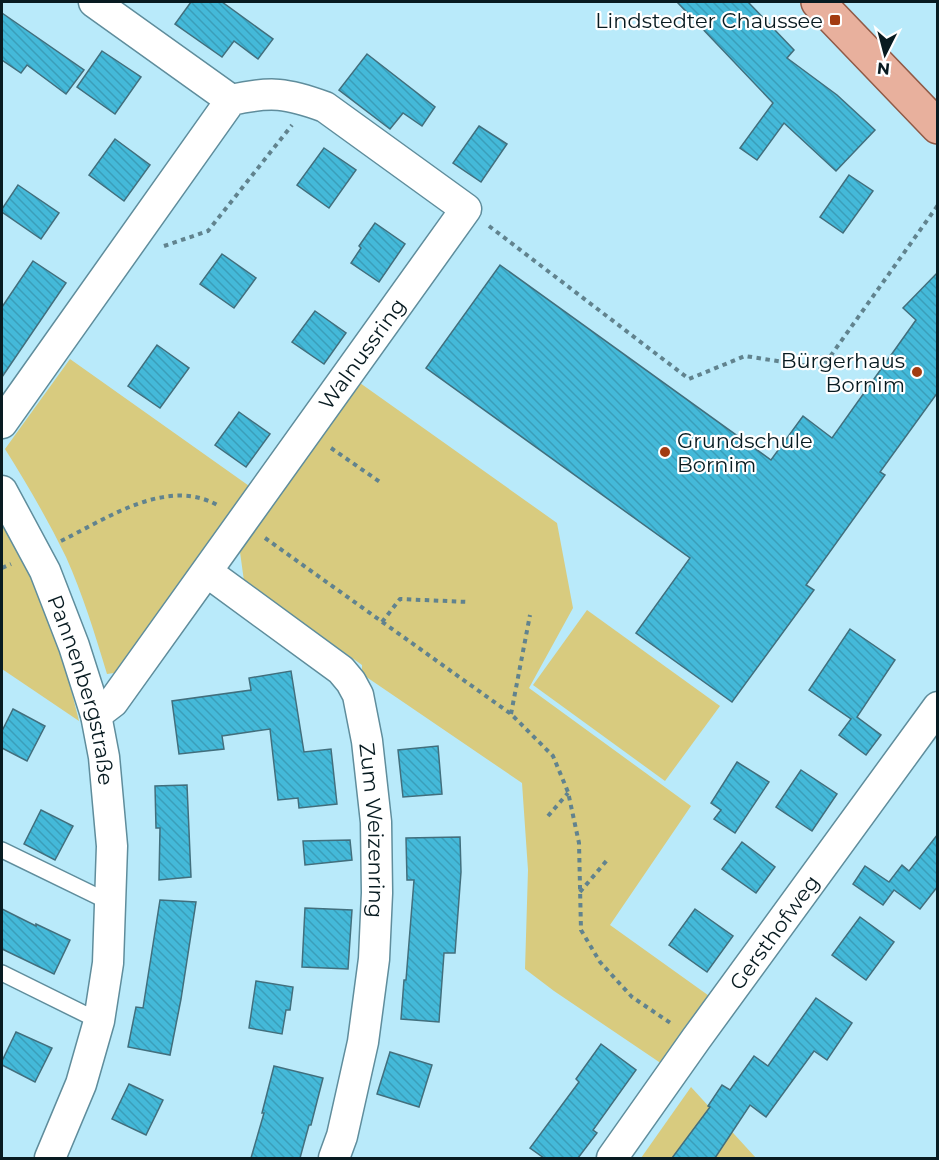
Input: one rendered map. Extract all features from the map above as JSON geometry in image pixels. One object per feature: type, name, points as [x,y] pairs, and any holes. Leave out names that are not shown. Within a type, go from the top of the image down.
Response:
[{"type":"main road","points":[[818,2],[938,127]]},
{"type":"street","points":[[94,2],[231,100]]},
{"type":"street","points":[[2,423],[231,100],[277,93],[302,98],[325,107],[466,209]]},
{"type":"street","name":"Walnussring","points":[[96,715],[113,702],[466,209]]},
{"type":"street","name":"Pannenbergstraße","points":[[2,491],[45,571],[74,646],[96,715],[104,758],[112,846],[108,963],[99,1021],[81,1084],[50,1158]]},
{"type":"street","name":"Zum Weizenring","points":[[207,572],[341,670],[358,695],[367,741],[376,822],[375,948],[363,1042],[342,1136],[334,1158]]},
{"type":"street","name":"Gersthofweg","points":[[612,1158],[938,707]]},
{"type":"lane","points":[[2,850],[111,903]]},
{"type":"lane","points":[[2,973],[99,1021]]},
{"type":"path","points":[[116,261],[208,231],[302,112],[302,98]]},
{"type":"path","points":[[466,209],[689,379],[745,356],[822,368],[938,205]]},
{"type":"path","points":[[307,432],[380,482]]},
{"type":"path","points":[[2,568],[146,501],[178,495],[195,496],[211,501],[228,511],[511,714],[553,756],[568,792],[579,843],[581,930],[600,962],[632,998],[696,1039]]},
{"type":"path","points":[[382,622],[400,599],[469,603]]},
{"type":"path","points":[[511,714],[531,615]]},
{"type":"path","points":[[548,816],[568,792]]},
{"type":"path","points":[[579,893],[608,859]]},
{"type":"shaded area","points":[[70,359],[252,488],[121,672],[107,674],[83,600],[66,557],[5,449]]},
{"type":"shaded area","points":[[360,383],[557,523],[573,608],[529,688],[691,806],[610,925],[712,998],[665,1066],[525,969],[528,870],[522,783],[362,674],[362,665],[244,581],[240,552]]},
{"type":"shaded area","points":[[2,520],[35,586],[64,662],[79,721],[2,669]]},
{"type":"shaded area","points":[[587,610],[720,706],[665,781],[533,685]]},
{"type":"shaded area","points":[[691,1087],[756,1158],[641,1158]]},
{"type":"building","points":[[191,2],[222,2],[273,39],[258,59],[234,41],[222,57],[175,24]]},
{"type":"building","points":[[677,2],[748,2],[794,50],[787,58],[837,95],[875,130],[836,171],[784,123],[757,160],[740,148],[773,103]]},
{"type":"building","points":[[2,13],[84,70],[66,94],[27,65],[21,73],[2,60]]},
{"type":"building","points":[[102,51],[141,77],[115,114],[77,87]]},
{"type":"building","points":[[367,54],[435,107],[422,126],[403,113],[390,129],[339,90]]},
{"type":"building","points":[[479,126],[507,144],[481,182],[453,163]]},
{"type":"building","points":[[115,139],[150,165],[124,201],[89,175]]},
{"type":"building","points":[[324,148],[356,170],[329,208],[297,185]]},
{"type":"building","points":[[849,175],[873,191],[843,233],[820,217]]},
{"type":"building","points":[[18,185],[59,213],[41,239],[2,212]]},
{"type":"building","points":[[375,223],[405,244],[379,282],[351,263],[361,248],[359,246]]},
{"type":"building","points":[[222,254],[256,278],[234,308],[200,284]]},
{"type":"building","points":[[33,261],[66,283],[2,377],[2,307]]},
{"type":"building","points":[[500,265],[771,460],[803,416],[832,438],[916,320],[903,308],[938,272],[938,392],[880,472],[885,475],[806,585],[814,590],[732,702],[636,633],[690,558],[426,368]]},
{"type":"building","points":[[315,311],[346,333],[324,364],[292,342]]},
{"type":"building","points":[[157,345],[189,368],[160,408],[128,386]]},
{"type":"building","points":[[239,412],[270,434],[246,467],[215,445]]},
{"type":"building","points":[[850,629],[895,660],[857,717],[881,735],[866,755],[839,735],[851,719],[809,690]]},
{"type":"building","points":[[291,671],[304,752],[331,749],[337,804],[299,808],[298,798],[278,800],[270,729],[222,736],[224,749],[179,754],[172,701],[251,690],[249,678]]},
{"type":"building","points":[[13,709],[45,726],[27,761],[2,748],[2,731]]},
{"type":"building","points":[[438,746],[442,794],[403,797],[398,750]]},
{"type":"building","points":[[737,762],[769,782],[735,833],[714,819],[721,810],[711,803]]},
{"type":"building","points":[[801,770],[837,794],[812,831],[776,807]]},
{"type":"building","points":[[187,785],[191,877],[159,880],[160,828],[156,828],[155,786]]},
{"type":"building","points":[[41,810],[73,826],[55,860],[24,844]]},
{"type":"building","points":[[938,834],[938,886],[920,909],[894,890],[883,905],[853,884],[865,866],[889,882],[902,865],[909,871]]},
{"type":"building","points":[[460,837],[461,872],[455,953],[444,953],[439,1022],[401,1019],[414,880],[407,880],[406,838]]},
{"type":"building","points":[[350,840],[352,860],[305,865],[303,841]]},
{"type":"building","points":[[742,842],[775,867],[756,893],[722,869]]},
{"type":"building","points":[[160,900],[196,902],[170,1055],[128,1047],[136,1007],[143,1008]]},
{"type":"building","points":[[305,908],[352,910],[348,969],[302,967]]},
{"type":"building","points":[[2,909],[70,940],[54,974],[2,949]]},
{"type":"building","points":[[695,909],[733,936],[707,972],[669,945]]},
{"type":"building","points":[[860,917],[894,942],[866,980],[832,955]]},
{"type":"building","points":[[256,981],[293,987],[290,1010],[286,1010],[282,1034],[249,1028]]},
{"type":"building","points":[[816,998],[852,1023],[827,1060],[814,1051],[766,1117],[750,1105],[715,1158],[672,1158],[710,1107],[708,1106],[722,1085],[730,1090],[754,1056],[768,1066]]},
{"type":"building","points":[[16,1032],[52,1048],[35,1082],[2,1065]]},
{"type":"building","points":[[601,1044],[636,1070],[593,1130],[597,1133],[578,1158],[544,1158],[530,1148],[579,1082],[576,1079]]},
{"type":"building","points":[[390,1052],[432,1065],[419,1107],[377,1094]]},
{"type":"building","points":[[274,1066],[323,1078],[300,1158],[251,1158]]},
{"type":"building","points":[[129,1084],[163,1100],[146,1135],[112,1119]]},
{"type":"place","name":"Lindstedter Chaussee","points":[[835,20]]},
{"type":"place","name":"Bürgerhaus Bornim","points":[[917,372]]},
{"type":"place","name":"Grundschule Bornim","points":[[665,452]]}]
